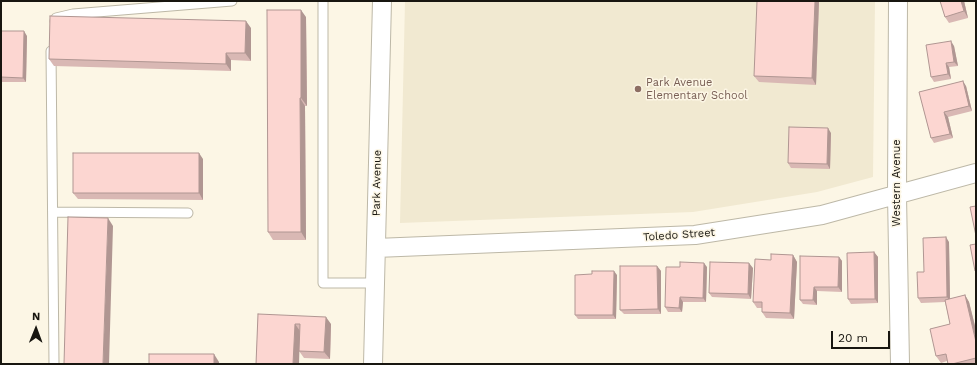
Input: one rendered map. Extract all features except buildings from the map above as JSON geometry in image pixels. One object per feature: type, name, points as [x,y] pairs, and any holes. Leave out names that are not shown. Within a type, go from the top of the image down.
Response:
[{"type":"street","name":"Park Avenue","points":[[373,364],[382,1]]},
{"type":"street","name":"Western Avenue","points":[[898,1],[896,195],[900,364]]},
{"type":"street","name":"Toledo Street","points":[[376,248],[695,236],[822,215],[976,173]]},
{"type":"lane","points":[[54,364],[51,36],[56,18],[73,14],[232,1]]},
{"type":"lane","points":[[322,1],[323,283],[374,283]]},
{"type":"lane","points":[[53,212],[188,212]]},
{"type":"shaded area","name":"Park Avenue Elementary School","points":[[405,1],[875,1],[873,177],[817,192],[693,212],[400,223]]},
{"type":"place","name":"Park Avenue Elementary School","points":[[638,89]]}]
